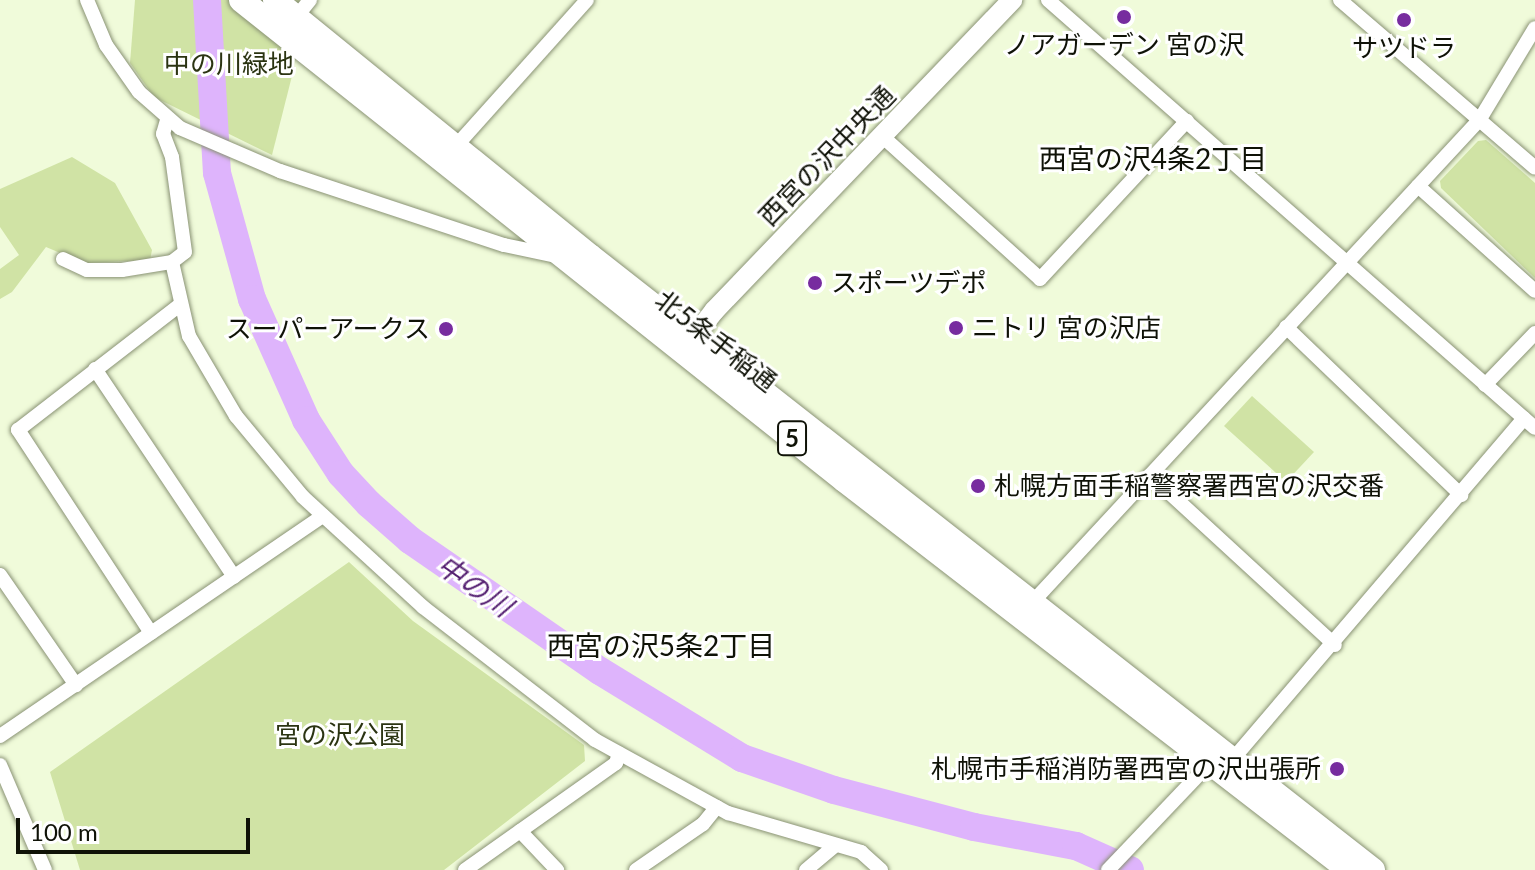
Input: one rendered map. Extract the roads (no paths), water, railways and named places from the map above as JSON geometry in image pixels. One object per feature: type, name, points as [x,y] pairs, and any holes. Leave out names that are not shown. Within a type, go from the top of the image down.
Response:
[{"type":"highway","name":"北5条手稲通","points":[[241,0],[297,16],[571,261],[689,344]]},
{"type":"highway","name":"北5条手稲通","points":[[275,0],[456,146],[689,344],[1026,610],[1209,764],[1349,870]]},
{"type":"highway","name":"北5条手稲通","points":[[1026,610],[1233,759],[1373,870]]},
{"type":"street","points":[[87,0],[106,45],[143,98],[174,124],[280,171],[504,245],[571,261]]},
{"type":"street","points":[[456,146],[587,0]]},
{"type":"street","name":"西宮の沢中央通","points":[[689,344],[1012,0]]},
{"type":"street","points":[[1048,0],[1344,263],[1530,423],[1461,495],[1335,645],[1233,759]]},
{"type":"street","points":[[1340,0],[1535,168]]},
{"type":"street","points":[[1026,610],[1480,119],[1535,28]]},
{"type":"street","points":[[882,136],[1040,279],[1187,121]]},
{"type":"street","points":[[63,259],[87,270],[172,262],[185,252],[172,157],[163,134],[174,124]]},
{"type":"street","points":[[1418,186],[1535,291]]},
{"type":"street","points":[[172,262],[189,336],[236,416],[323,516],[423,607],[619,753],[717,807],[861,852],[881,870]]},
{"type":"street","points":[[151,633],[18,430],[181,304]]},
{"type":"street","points":[[1286,327],[1461,495]]},
{"type":"street","points":[[1485,385],[1535,333]]},
{"type":"street","points":[[95,369],[234,577]]},
{"type":"street","points":[[1150,475],[1335,645]]},
{"type":"street","points":[[0,736],[323,516]]},
{"type":"street","points":[[0,575],[76,685]]},
{"type":"street","points":[[465,870],[616,763],[619,753]]},
{"type":"street","points":[[1108,870],[1209,764]]},
{"type":"street","points":[[0,765],[45,870]]},
{"type":"street","points":[[636,870],[703,824],[717,807]]},
{"type":"street","points":[[520,831],[557,870]]},
{"type":"street","points":[[806,870],[836,845]]},
{"type":"waterway","name":"中の川","points":[[207,0],[217,173],[252,299],[306,420],[341,474],[369,504],[410,540],[600,671],[742,758],[834,790],[974,827],[1076,846],[1130,870]]},
{"type":"place","name":"ノアガーデン 宮の沢","points":[[1124,17]]},
{"type":"place","name":"サツドラ","points":[[1404,20]]},
{"type":"place","name":"スポーツデポ","points":[[815,283]]},
{"type":"place","name":"ニトリ 宮の沢店","points":[[956,328]]},
{"type":"place","name":"スーパーアークス","points":[[446,329]]},
{"type":"place","name":"札幌方面手稲警察署西宮の沢交番","points":[[978,486]]},
{"type":"place","name":"札幌市手稲消防署西宮の沢出張所","points":[[1337,769]]},
{"type":"district","name":"西宮の沢4条2丁目","points":[[1153,158]]},
{"type":"district","name":"西宮の沢5条2丁目","points":[[661,645]]},
{"type":"park label","name":"中の川緑地","points":[[229,64]]},
{"type":"park label","name":"宮の沢公園","points":[[340,735]]}]
